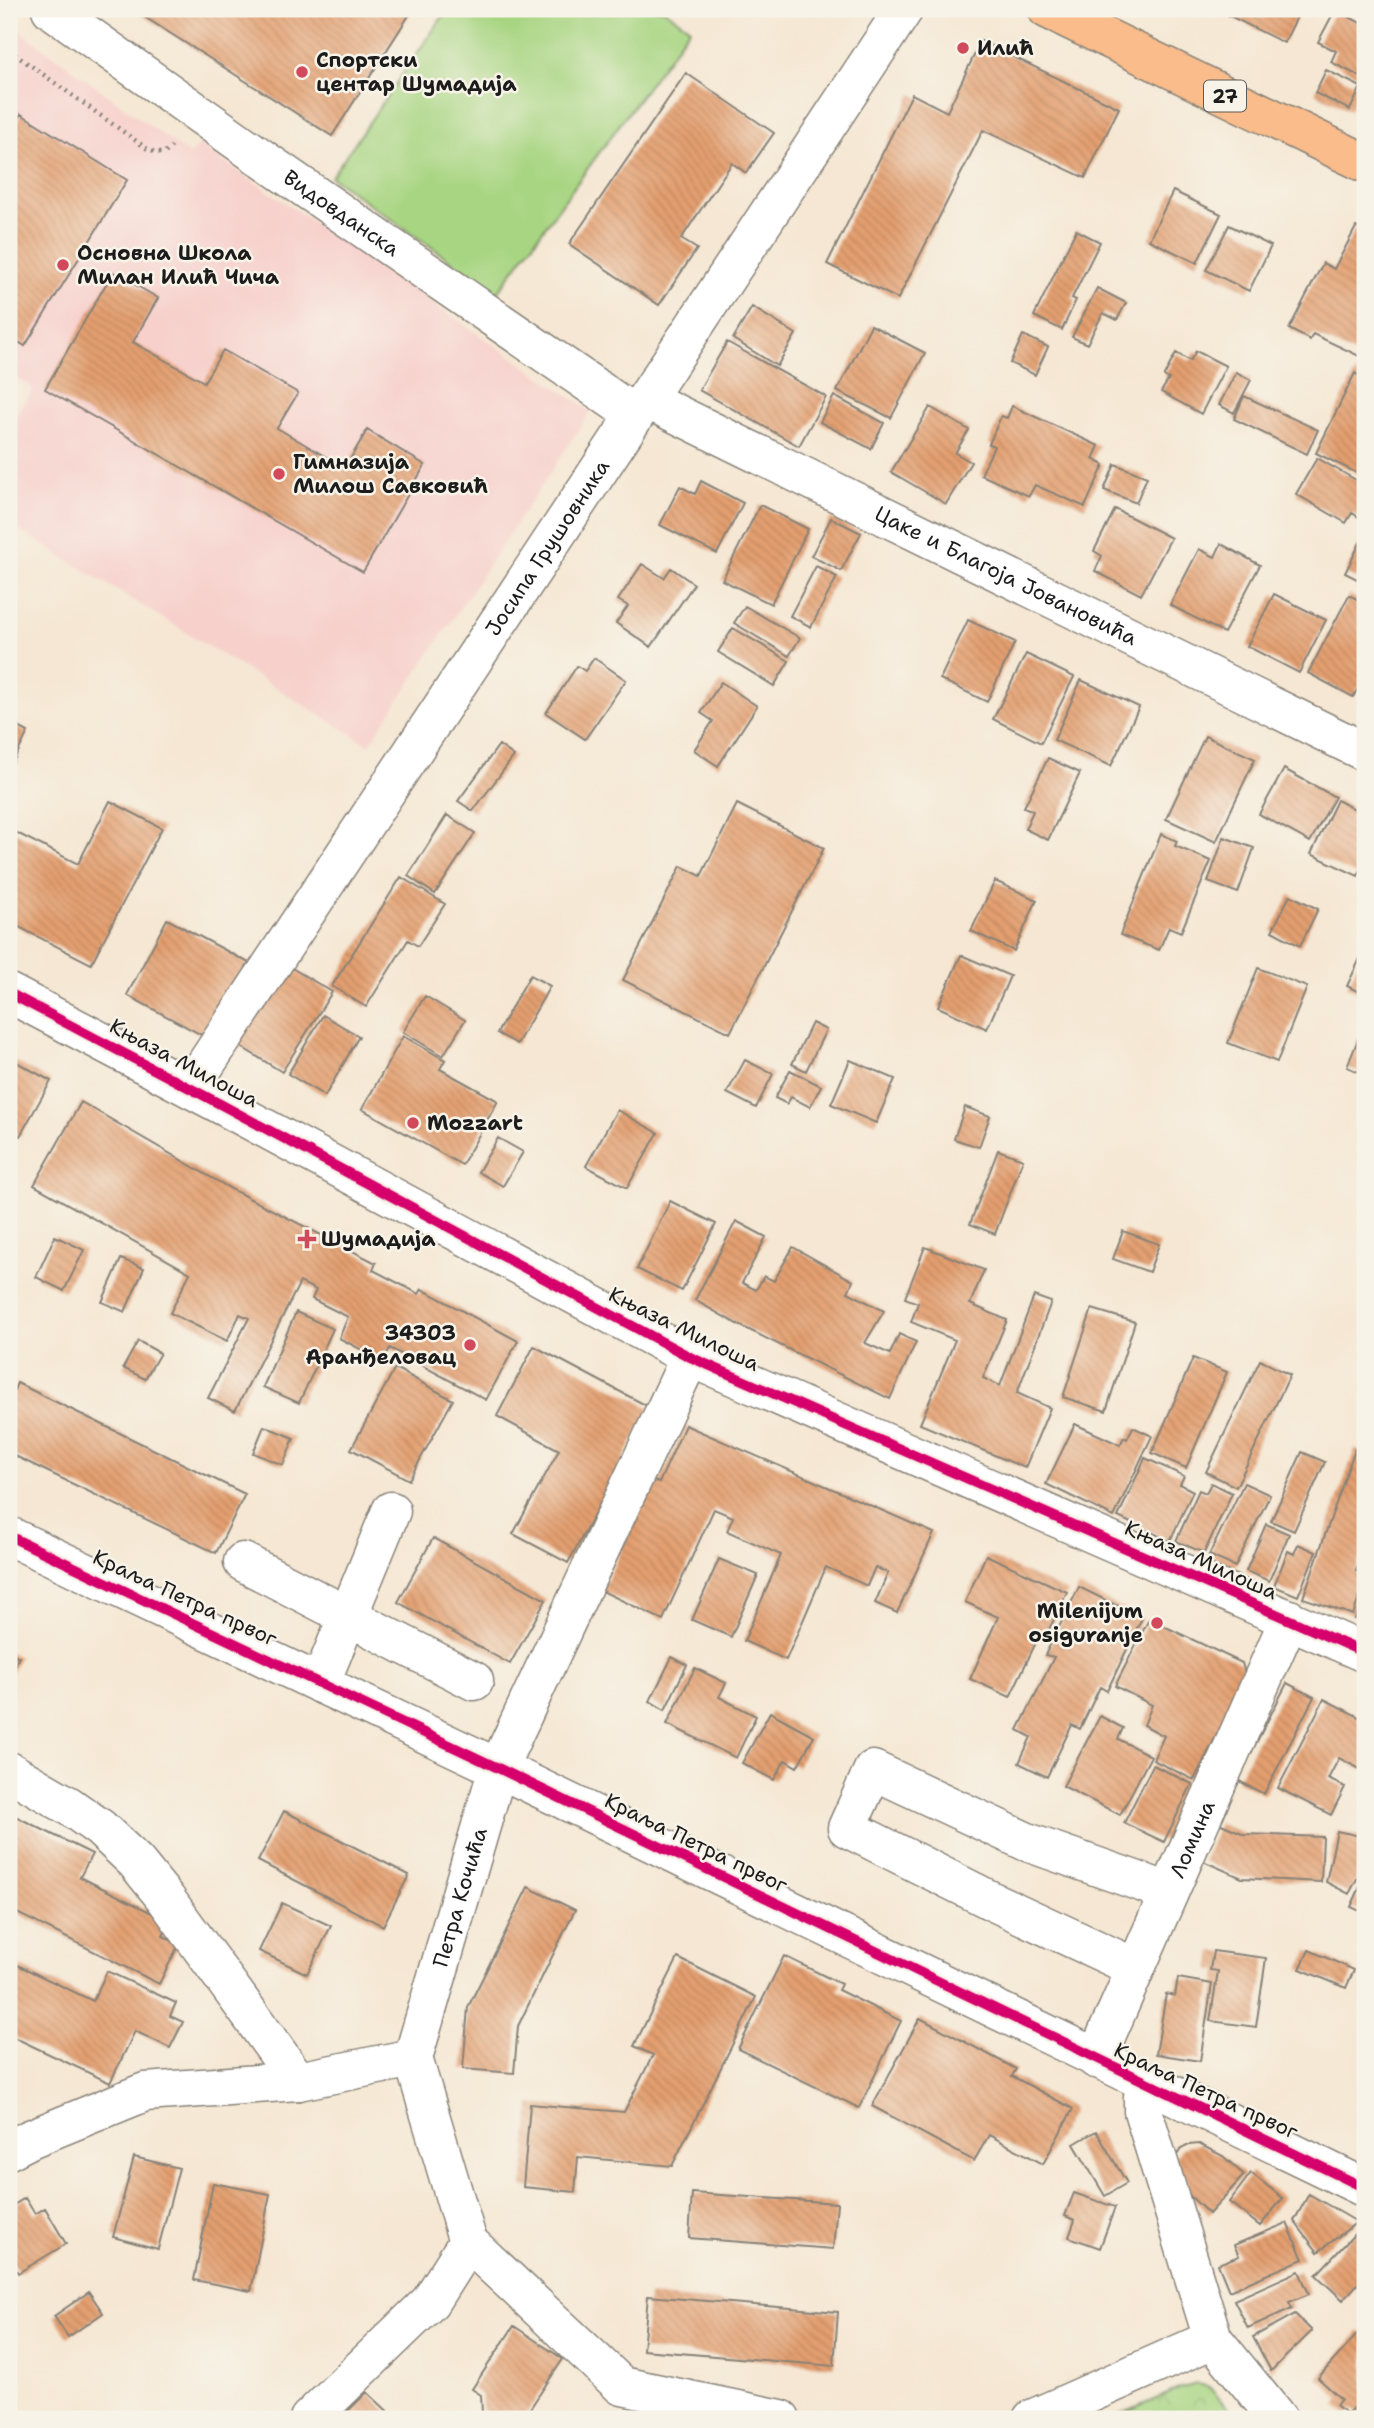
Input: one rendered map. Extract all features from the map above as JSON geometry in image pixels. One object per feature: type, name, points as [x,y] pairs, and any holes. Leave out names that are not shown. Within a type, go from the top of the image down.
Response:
[{"type":"main road","name":"27","points":[[1047,9],[1089,18],[1365,163]]},
{"type":"street","name":"Видовданска","points":[[51,9],[267,162],[640,407]]},
{"type":"street","name":"Јосипа Грушовника","points":[[190,1088],[904,9]]},
{"type":"street","name":"Цаке и Благоја Јовановића","points":[[640,407],[1365,752]]},
{"type":"street","name":"Књаза Милоша","points":[[9,993],[690,1357],[1365,1653]]},
{"type":"street","name":"Петра Кочића","points":[[414,2058],[498,1768],[690,1357]]},
{"type":"street","points":[[320,1684],[391,1511]]},
{"type":"street","name":"Краља Петра првог","points":[[9,1536],[498,1768],[1365,2188]]},
{"type":"street","points":[[243,1562],[474,1681]]},
{"type":"street","name":"Ломина","points":[[1096,2059],[1289,1619]]},
{"type":"street","points":[[1136,1968],[996,1903],[847,1828],[873,1770],[1027,1842],[1169,1892]]},
{"type":"street","points":[[9,1771],[69,1806],[100,1828],[136,1862],[298,2081]]},
{"type":"street","points":[[9,2150],[30,2138],[145,2092],[298,2081],[414,2058],[468,2242],[622,2386],[781,2419]]},
{"type":"street","points":[[1146,2084],[1143,2111],[1213,2339],[1278,2419]]},
{"type":"street","points":[[309,2419],[430,2302],[468,2242]]},
{"type":"street","points":[[1032,2419],[1213,2339]]},
{"type":"path","points":[[9,50],[157,153],[165,153],[202,114]]},
{"type":"shaded area","name":"Гимназија Милош Савковић","points":[[9,23],[190,155],[199,144],[591,411],[369,745],[9,524],[9,425],[34,388],[9,374]]},
{"type":"green space","points":[[448,9],[663,9],[690,28],[497,293],[331,177]]},
{"type":"green space","points":[[1198,2384],[1209,2387],[1237,2419],[1111,2419],[1181,2388]]},
{"type":"building","name":"Спортски центар Шумадија","points":[[132,9],[413,9],[332,136]]},
{"type":"building","points":[[1231,9],[1301,9],[1284,43],[1228,15]]},
{"type":"building","points":[[1335,10],[1365,25],[1365,79],[1331,62],[1336,51],[1318,42]]},
{"type":"building","points":[[981,41],[1119,108],[1085,178],[983,130],[898,299],[827,264],[912,94],[947,112]]},
{"type":"building","points":[[1326,70],[1361,87],[1350,110],[1315,93]]},
{"type":"building","points":[[686,73],[774,133],[746,173],[732,163],[681,239],[697,249],[659,305],[569,244]]},
{"type":"building","points":[[21,114],[127,180],[25,346],[9,336],[9,134]]},
{"type":"building","points":[[1173,191],[1221,214],[1197,263],[1149,240]]},
{"type":"building","points":[[1229,225],[1271,246],[1249,291],[1206,270]]},
{"type":"building","points":[[1356,227],[1365,231],[1365,344],[1359,356],[1313,334],[1310,340],[1289,329],[1323,263],[1334,269]]},
{"type":"building","points":[[1076,230],[1100,242],[1072,298],[1076,300],[1062,330],[1034,316]]},
{"type":"building","points":[[113,272],[158,298],[133,342],[204,382],[223,350],[298,393],[277,428],[345,468],[367,430],[425,465],[363,572],[45,389]]},
{"type":"building","points":[[1097,288],[1126,303],[1117,320],[1103,313],[1087,344],[1072,337]]},
{"type":"building","points":[[752,307],[796,334],[777,366],[733,339]]},
{"type":"building","points":[[871,325],[925,353],[891,418],[837,391]]},
{"type":"building","points":[[1023,335],[1048,347],[1035,375],[1010,363]]},
{"type":"building","points":[[727,342],[826,397],[799,446],[699,390]]},
{"type":"building","points":[[1196,351],[1226,366],[1201,414],[1161,392],[1169,379],[1164,376],[1176,353],[1190,361]]},
{"type":"building","points":[[1236,372],[1251,380],[1234,413],[1219,405]]},
{"type":"building","points":[[1355,373],[1365,379],[1365,477],[1316,453]]},
{"type":"building","points":[[834,396],[884,423],[871,449],[820,422]]},
{"type":"building","points":[[1244,396],[1318,430],[1307,454],[1234,419]]},
{"type":"building","points":[[1012,406],[1099,446],[1093,459],[1104,465],[1085,507],[1035,485],[1029,496],[981,475],[994,446],[989,444],[1001,416],[1007,418]]},
{"type":"building","points":[[930,407],[969,430],[955,453],[971,462],[946,504],[891,472]]},
{"type":"building","points":[[1317,458],[1365,485],[1365,521],[1352,513],[1346,523],[1296,494]]},
{"type":"building","points":[[1115,464],[1147,477],[1136,503],[1104,490]]},
{"type":"building","points":[[701,481],[743,503],[717,554],[660,525],[680,486],[695,494]]},
{"type":"building","points":[[760,505],[808,529],[771,604],[722,580]]},
{"type":"building","points":[[1115,509],[1171,538],[1141,595],[1095,571],[1102,556],[1094,551]]},
{"type":"building","points":[[831,518],[861,533],[841,571],[811,556]]},
{"type":"building","points":[[1360,543],[1365,546],[1365,583],[1345,573]]},
{"type":"building","points":[[1221,544],[1260,565],[1224,633],[1170,605],[1199,549],[1215,557]]},
{"type":"building","points":[[642,564],[664,578],[671,568],[694,584],[651,647],[616,623],[628,606],[618,600]]},
{"type":"building","points":[[816,566],[837,577],[811,627],[790,616]]},
{"type":"building","points":[[1274,594],[1326,620],[1299,673],[1247,646]]},
{"type":"building","points":[[1349,595],[1365,603],[1365,677],[1353,697],[1308,673]]},
{"type":"building","points":[[745,606],[800,638],[789,656],[734,623]]},
{"type":"building","points":[[968,620],[1015,642],[987,702],[940,679]]},
{"type":"building","points":[[733,628],[789,661],[774,686],[718,652]]},
{"type":"building","points":[[1026,654],[1074,677],[1041,743],[993,719]]},
{"type":"building","points":[[594,658],[626,680],[585,739],[546,713],[577,666],[585,671]]},
{"type":"building","points":[[1081,680],[1139,707],[1111,766],[1054,740]]},
{"type":"building","points":[[721,682],[757,706],[718,766],[694,750],[713,721],[701,713]]},
{"type":"building","points":[[9,722],[28,732],[9,770]]},
{"type":"building","points":[[1205,736],[1255,759],[1216,842],[1166,819]]},
{"type":"building","points":[[499,745],[514,756],[473,811],[458,801]]},
{"type":"building","points":[[1048,758],[1080,773],[1048,840],[1025,829],[1033,811],[1024,807]]},
{"type":"building","points":[[1284,769],[1335,797],[1310,842],[1259,814]]},
{"type":"building","points":[[1337,800],[1365,814],[1365,862],[1358,876],[1311,854]]},
{"type":"building","points":[[110,801],[162,828],[91,964],[9,922],[9,829],[78,864]]},
{"type":"building","points":[[737,804],[824,848],[730,1033],[623,980],[681,866],[701,876]]},
{"type":"building","points":[[447,815],[475,833],[435,894],[408,876]]},
{"type":"building","points":[[1161,834],[1177,841],[1175,846],[1211,861],[1181,932],[1169,927],[1159,950],[1120,935]]},
{"type":"building","points":[[1224,837],[1254,848],[1238,893],[1208,882]]},
{"type":"building","points":[[401,877],[445,904],[418,946],[408,940],[366,1007],[332,986]]},
{"type":"building","points":[[995,881],[1037,900],[1014,951],[971,931]]},
{"type":"building","points":[[1290,895],[1318,909],[1300,946],[1272,931]]},
{"type":"building","points":[[167,919],[249,963],[209,1039],[127,995]]},
{"type":"building","points":[[1365,948],[1365,995],[1347,986]]},
{"type":"building","points":[[961,955],[1010,976],[987,1029],[938,1007]]},
{"type":"building","points":[[285,964],[332,992],[282,1072],[235,1043]]},
{"type":"building","points":[[1258,968],[1307,987],[1277,1062],[1228,1043]]},
{"type":"building","points":[[530,975],[550,986],[517,1044],[497,1033]]},
{"type":"building","points":[[425,996],[465,1020],[443,1056],[403,1032]]},
{"type":"building","points":[[323,1015],[359,1036],[325,1096],[288,1074]]},
{"type":"building","points":[[1365,1022],[1365,1075],[1347,1067]]},
{"type":"building","points":[[812,1023],[826,1030],[806,1071],[792,1064]]},
{"type":"building","points":[[403,1036],[445,1060],[440,1069],[498,1101],[462,1165],[362,1109]]},
{"type":"building","points":[[9,1058],[51,1081],[20,1136],[9,1130]]},
{"type":"building","points":[[745,1060],[773,1074],[756,1108],[727,1093]]},
{"type":"building","points":[[850,1060],[895,1079],[876,1123],[831,1104]]},
{"type":"building","points":[[790,1070],[821,1086],[810,1107],[791,1097],[787,1104],[775,1098]]},
{"type":"building","points":[[81,1102],[233,1190],[376,1263],[373,1270],[419,1294],[422,1289],[518,1341],[486,1400],[390,1348],[383,1361],[339,1338],[348,1317],[312,1299],[316,1290],[300,1282],[235,1411],[208,1398],[249,1318],[240,1314],[227,1341],[170,1313],[190,1273],[34,1185]]},
{"type":"building","points":[[965,1107],[990,1116],[979,1147],[954,1139]]},
{"type":"building","points":[[617,1110],[658,1133],[627,1188],[586,1166]]},
{"type":"building","points":[[498,1138],[523,1152],[503,1186],[478,1172]]},
{"type":"building","points":[[998,1150],[1023,1159],[995,1234],[970,1224]]},
{"type":"building","points":[[670,1201],[716,1224],[682,1291],[637,1269]]},
{"type":"building","points":[[736,1221],[766,1237],[742,1283],[756,1290],[764,1276],[774,1281],[793,1247],[853,1281],[848,1292],[884,1311],[865,1343],[890,1354],[899,1334],[916,1342],[890,1399],[737,1324],[695,1300]]},
{"type":"building","points":[[1123,1231],[1159,1244],[1149,1272],[1113,1259]]},
{"type":"building","points":[[55,1236],[84,1250],[64,1291],[36,1277]]},
{"type":"building","points":[[925,1247],[984,1270],[970,1304],[1007,1320],[983,1378],[1000,1386],[1034,1296],[1051,1302],[1017,1393],[1050,1408],[1025,1468],[920,1424],[955,1340],[911,1322],[918,1303],[905,1298]]},
{"type":"building","points":[[121,1259],[144,1268],[125,1312],[102,1302]]},
{"type":"building","points":[[1092,1309],[1135,1322],[1106,1411],[1063,1397]]},
{"type":"building","points":[[296,1312],[333,1329],[299,1403],[263,1387]]},
{"type":"building","points":[[138,1341],[160,1353],[145,1379],[123,1368]]},
{"type":"building","points":[[534,1346],[651,1408],[568,1563],[513,1534],[559,1450],[497,1416]]},
{"type":"building","points":[[1193,1358],[1227,1372],[1186,1468],[1152,1453]]},
{"type":"building","points":[[1260,1360],[1290,1375],[1236,1487],[1206,1472]]},
{"type":"building","points":[[395,1368],[453,1400],[409,1480],[351,1449]]},
{"type":"building","points":[[17,1383],[245,1494],[216,1553],[9,1453],[9,1401]]},
{"type":"building","points":[[1075,1424],[1120,1445],[1124,1437],[1127,1439],[1133,1427],[1152,1436],[1114,1517],[1046,1484]]},
{"type":"building","points":[[685,1425],[934,1533],[897,1613],[875,1603],[888,1573],[875,1567],[867,1586],[826,1567],[786,1660],[744,1641],[781,1555],[727,1531],[733,1517],[714,1509],[663,1620],[602,1591],[653,1481],[659,1483]]},
{"type":"building","points":[[264,1426],[294,1438],[283,1465],[253,1453]]},
{"type":"building","points":[[1355,1449],[1365,1452],[1365,1545],[1356,1571],[1365,1574],[1365,1581],[1353,1615],[1303,1598]]},
{"type":"building","points":[[1302,1452],[1325,1462],[1294,1531],[1271,1521]]},
{"type":"building","points":[[1145,1458],[1184,1476],[1180,1484],[1193,1491],[1170,1541],[1118,1517]]},
{"type":"building","points":[[1211,1483],[1232,1493],[1204,1553],[1176,1541],[1199,1490],[1206,1493]]},
{"type":"building","points":[[1244,1483],[1270,1495],[1235,1567],[1209,1555]]},
{"type":"building","points":[[1266,1524],[1289,1534],[1269,1581],[1246,1571]]},
{"type":"building","points":[[433,1538],[546,1600],[510,1664],[398,1602]]},
{"type":"building","points":[[1298,1544],[1316,1552],[1298,1596],[1274,1586],[1288,1551],[1294,1554]]},
{"type":"building","points":[[986,1555],[1067,1592],[1046,1636],[1040,1634],[1010,1697],[970,1679],[998,1617],[965,1602]]},
{"type":"building","points":[[719,1559],[758,1575],[731,1637],[692,1620]]},
{"type":"building","points":[[1079,1587],[1142,1618],[1107,1691],[1100,1687],[1080,1729],[1072,1725],[1047,1777],[1019,1763],[1031,1737],[1018,1730],[1054,1657],[1045,1655]]},
{"type":"building","points":[[1365,1596],[1365,1623],[1355,1619]]},
{"type":"building","points":[[1149,1619],[1242,1663],[1246,1677],[1194,1780],[1153,1760],[1164,1736],[1144,1725],[1152,1705],[1115,1686]]},
{"type":"building","points":[[9,1652],[19,1657],[9,1678]]},
{"type":"building","points":[[672,1657],[687,1665],[665,1710],[650,1701]]},
{"type":"building","points":[[695,1668],[726,1683],[719,1697],[756,1716],[736,1758],[667,1724]]},
{"type":"building","points":[[1287,1683],[1314,1697],[1264,1794],[1237,1780]]},
{"type":"building","points":[[1324,1699],[1365,1720],[1365,1763],[1362,1770],[1339,1758],[1328,1779],[1345,1787],[1331,1815],[1278,1788]]},
{"type":"building","points":[[770,1712],[814,1736],[797,1767],[785,1760],[774,1780],[742,1763]]},
{"type":"building","points":[[1100,1716],[1123,1728],[1118,1739],[1151,1756],[1120,1815],[1063,1786]]},
{"type":"building","points":[[1153,1765],[1192,1784],[1164,1842],[1124,1823]]},
{"type":"building","points":[[284,1811],[409,1875],[383,1926],[258,1861]]},
{"type":"building","points":[[9,1813],[92,1854],[80,1877],[170,1922],[163,1936],[179,1944],[159,1984],[9,1909]]},
{"type":"building","points":[[1219,1823],[1244,1834],[1323,1837],[1321,1882],[1242,1878],[1203,1861]]},
{"type":"building","points":[[1337,1831],[1365,1837],[1365,1864],[1349,1894],[1326,1882]]},
{"type":"building","points":[[1365,1876],[1365,1905],[1362,1912],[1351,1907]]},
{"type":"building","points":[[528,1887],[575,1910],[518,2026],[514,2073],[463,2069],[468,2007]]},
{"type":"building","points":[[282,1903],[331,1926],[307,1974],[259,1951]]},
{"type":"building","points":[[1309,1950],[1354,1970],[1346,1988],[1300,1969]]},
{"type":"building","points":[[1213,1951],[1266,1958],[1256,2027],[1210,2021],[1218,1971],[1210,1970]]},
{"type":"building","points":[[784,1956],[841,1984],[838,1990],[901,2021],[859,2108],[738,2049]]},
{"type":"building","points":[[678,1958],[756,1997],[672,2166],[578,2157],[575,2192],[523,2187],[530,2104],[624,2112],[653,2055],[634,2046]]},
{"type":"building","points":[[9,1961],[93,2001],[107,1971],[176,2003],[170,2016],[183,2022],[170,2048],[135,2031],[110,2083],[9,2035]]},
{"type":"building","points":[[1178,1978],[1212,1984],[1200,2061],[1156,2054],[1166,1994],[1175,1996]]},
{"type":"building","points":[[920,2018],[1016,2069],[1012,2076],[1073,2109],[1043,2164],[989,2135],[974,2161],[872,2106]]},
{"type":"building","points":[[1096,2131],[1127,2183],[1105,2196],[1074,2144]]},
{"type":"building","points":[[1199,2144],[1223,2156],[1244,2175],[1209,2214],[1189,2195],[1175,2158],[1181,2149]]},
{"type":"building","points":[[134,2157],[179,2168],[158,2249],[113,2237]]},
{"type":"building","points":[[1251,2173],[1283,2198],[1260,2226],[1229,2202]]},
{"type":"building","points":[[213,2183],[270,2194],[251,2291],[194,2280]]},
{"type":"building","points":[[692,2193],[837,2203],[833,2249],[689,2238]]},
{"type":"building","points":[[1074,2193],[1115,2207],[1100,2248],[1069,2237],[1075,2220],[1065,2216]]},
{"type":"building","points":[[1309,2194],[1357,2222],[1318,2252],[1294,2221]]},
{"type":"building","points":[[25,2198],[35,2214],[45,2208],[66,2244],[18,2273],[9,2258],[9,2208]]},
{"type":"building","points":[[1287,2223],[1303,2259],[1229,2291],[1218,2264],[1239,2256],[1234,2245]]},
{"type":"building","points":[[1365,2223],[1365,2276],[1343,2300],[1316,2275]]},
{"type":"building","points":[[1299,2271],[1309,2294],[1289,2302],[1292,2308],[1248,2328],[1234,2300]]},
{"type":"building","points":[[89,2292],[103,2313],[68,2337],[54,2316]]},
{"type":"building","points":[[648,2296],[838,2312],[834,2366],[643,2350]]},
{"type":"building","points":[[1295,2314],[1312,2331],[1271,2371],[1253,2337]]},
{"type":"building","points":[[514,2326],[563,2359],[523,2419],[513,2416],[491,2419],[482,2412],[481,2395],[472,2389]]},
{"type":"building","points":[[1360,2331],[1365,2335],[1365,2419],[1353,2408],[1347,2414],[1336,2405],[1341,2399],[1318,2378]]},
{"type":"building","points":[[367,2392],[396,2419],[340,2419]]},
{"type":"cycle path","points":[[9,993],[690,1357],[1365,1653]]},
{"type":"cycle path","points":[[9,1536],[498,1768],[1365,2188]]},
{"type":"place","name":"Илић","points":[[963,48]]},
{"type":"place","name":"Спортски центар Шумадија","points":[[302,72]]},
{"type":"place","name":"Основна Школа Милан Илић Чича","points":[[63,265]]},
{"type":"place","name":"Гимназија Милош Савковић","points":[[279,474]]},
{"type":"place","name":"Mozzart","points":[[413,1123]]},
{"type":"place","name":"Шумадија","points":[[307,1239]]},
{"type":"place","name":"34303 Аранђеловац","points":[[470,1345]]},
{"type":"place","name":"Milenijum osiguranje","points":[[1157,1623]]}]
